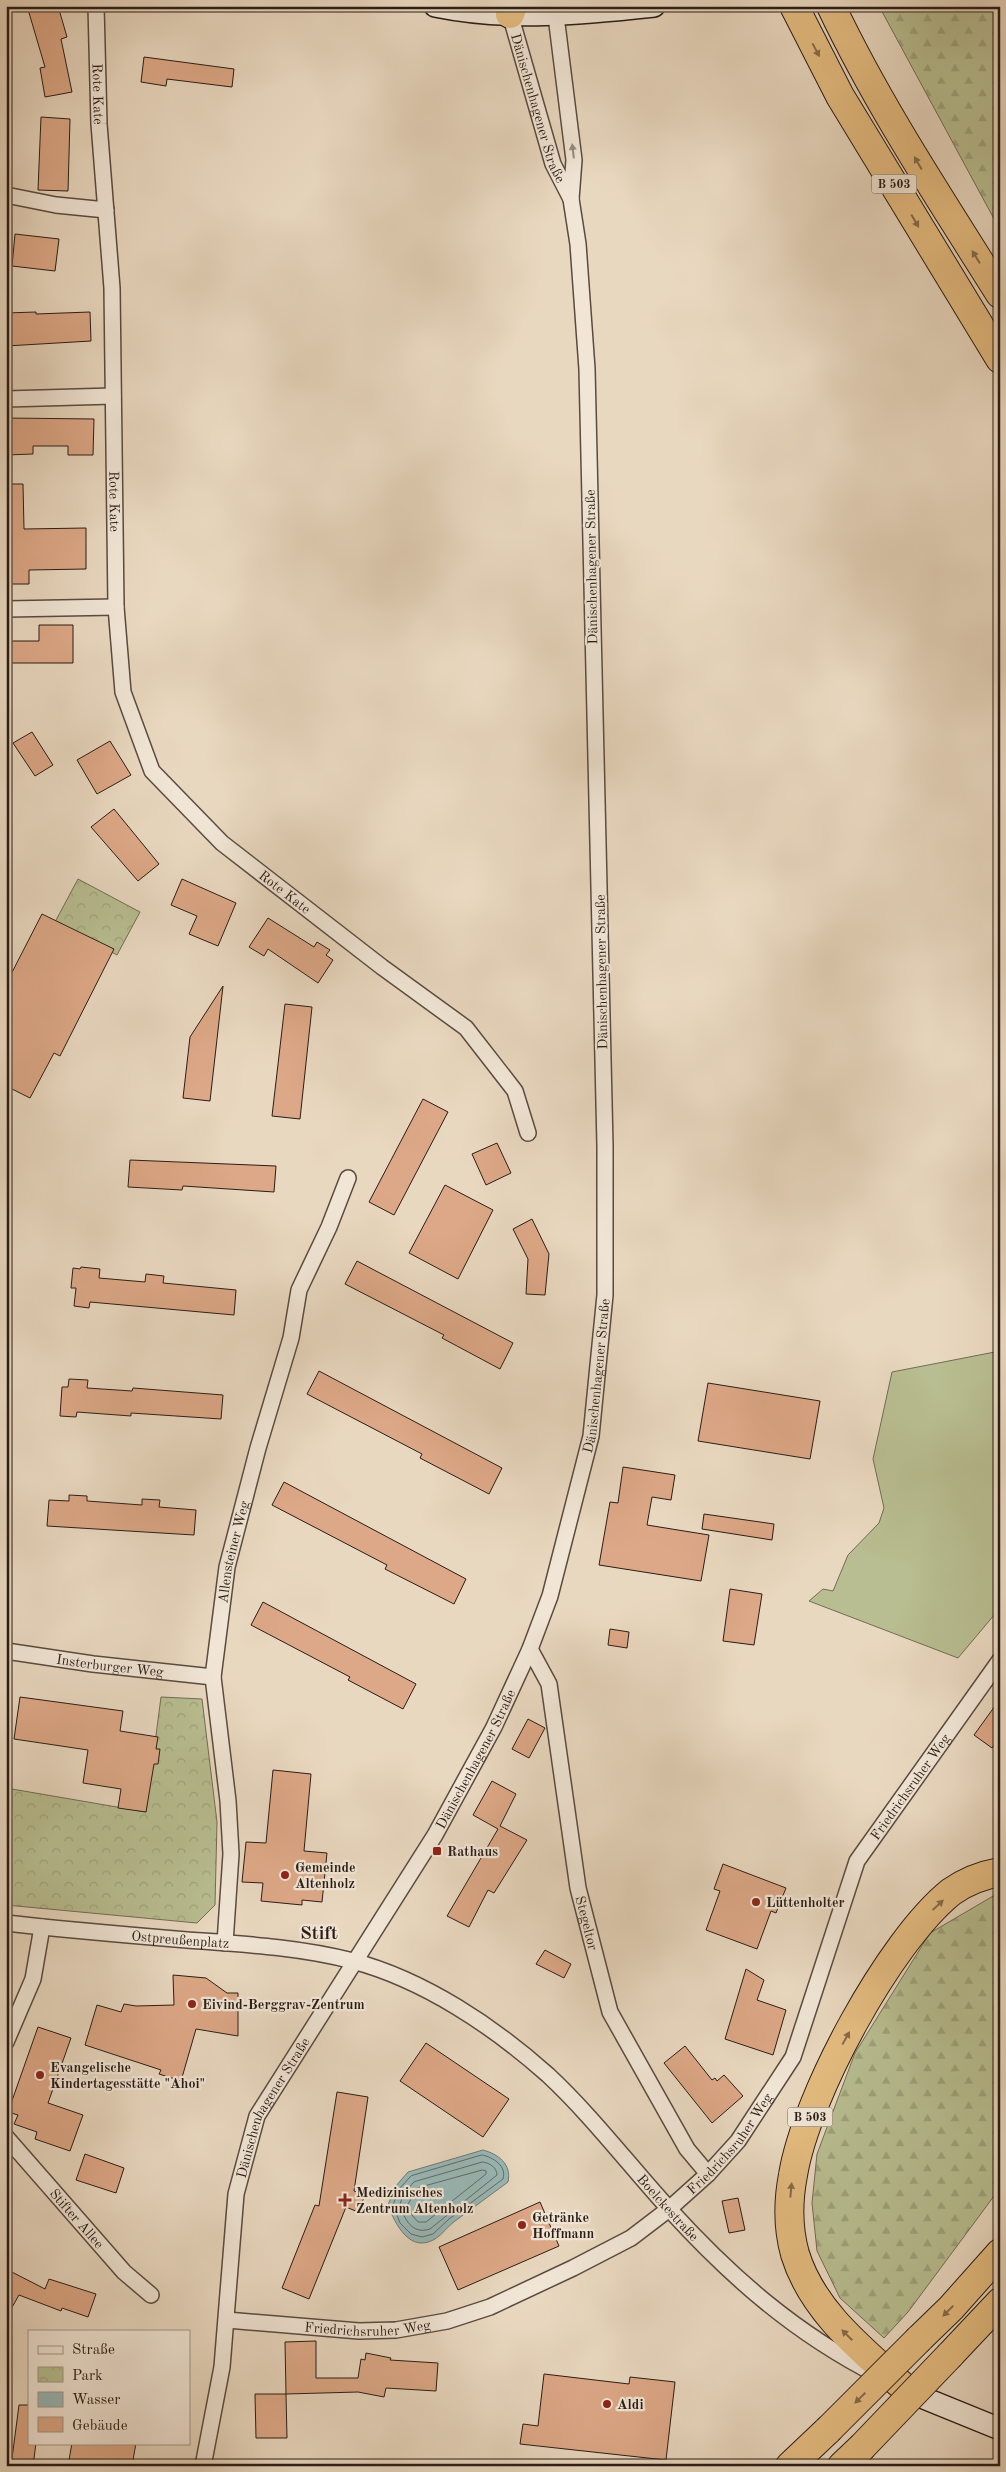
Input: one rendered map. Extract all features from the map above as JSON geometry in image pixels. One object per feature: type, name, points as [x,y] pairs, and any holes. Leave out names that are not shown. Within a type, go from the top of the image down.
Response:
[{"type":"highway","name":"B 503","points":[[794,6],[840,96],[1000,359]]},
{"type":"highway","name":"B 503","points":[[831,6],[868,77],[932,188],[1000,294]]},
{"type":"highway","name":"B 503","points":[[909,2392],[835,2323],[818,2304],[806,2282],[795,2254],[790,2225],[793,2176],[805,2128],[819,2095],[850,2032],[892,1960],[934,1907],[953,1891],[972,1881],[1000,1872]]},
{"type":"highway","points":[[790,2466],[951,2308],[1000,2253]]},
{"type":"highway","points":[[852,2457],[1000,2302]]},
{"type":"street","name":"Rote Kate","points":[[96,6],[99,124],[112,288],[116,607],[123,692],[152,771],[222,843],[382,967],[466,1028],[516,1092],[528,1133]]},
{"type":"street","points":[[435,6],[464,12],[510,9],[556,16],[654,6]]},
{"type":"street","name":"Dänischenhagener Straße","points":[[510,9],[553,164],[571,200]]},
{"type":"street","name":"Dänischenhagener Straße","points":[[203,2466],[222,2367],[227,2320],[230,2243],[236,2194],[257,2116],[435,1835],[494,1727],[530,1649],[550,1596],[592,1436],[605,1295],[605,1146],[587,369],[578,244],[571,200],[574,160],[556,16]]},
{"type":"street","points":[[6,195],[56,205],[106,210]]},
{"type":"street","points":[[6,399],[114,396]]},
{"type":"street","points":[[6,610],[116,607]]},
{"type":"street","name":"Allensteiner Weg","points":[[225,1943],[232,1854],[214,1677],[228,1567],[258,1448],[291,1338],[299,1290],[330,1227],[348,1178]]},
{"type":"street","name":"Stegeltor","points":[[530,1649],[549,1684],[578,1888],[610,2012],[687,2149],[708,2174]]},
{"type":"street","name":"Insterburger Weg","points":[[6,1651],[93,1664],[214,1677]]},
{"type":"street","name":"Friedrichsruher Weg","points":[[227,2320],[350,2330],[396,2330],[447,2321],[490,2308],[631,2238],[669,2209],[708,2174],[738,2141],[793,2057],[857,1861],[1000,1660]]},
{"type":"street","name":"Ostpreußenplatz","points":[[6,1923],[299,1951],[354,1962]]},
{"type":"street","points":[[6,2042],[32,1979],[42,1927]]},
{"type":"street","name":"Boelckestraße","points":[[354,1962],[389,1974],[427,1992],[466,2014],[521,2051],[560,2086],[669,2209],[736,2277],[798,2328],[861,2367],[909,2392],[1000,2429]]},
{"type":"street","name":"Stifter Allee","points":[[6,2137],[124,2272],[151,2295]]},
{"type":"green space","points":[[879,6],[1000,6],[1000,230]]},
{"type":"green space","points":[[78,879],[140,912],[117,955],[55,922]]},
{"type":"green space","points":[[1000,1351],[1000,1608],[958,1658],[809,1601],[823,1589],[833,1591],[848,1555],[879,1523],[884,1508],[873,1459],[892,1372]]},
{"type":"green space","points":[[161,1697],[202,1699],[217,1822],[215,1905],[197,1923],[6,1905],[6,1788],[146,1812]]},
{"type":"green space","points":[[1000,1892],[1000,2188],[908,2312],[884,2338],[840,2298],[817,2251],[812,2203],[817,2154],[855,2053],[930,1933]]},
{"type":"water","points":[[483,2150],[494,2154],[503,2161],[508,2170],[508,2182],[455,2221],[435,2239],[426,2243],[418,2243],[405,2235],[399,2228],[388,2205],[395,2187],[408,2172]]},
{"type":"building","points":[[27,6],[58,6],[67,37],[61,39],[72,92],[45,97],[40,68],[45,67]]},
{"type":"building","points":[[144,57],[234,69],[232,87],[167,79],[166,86],[141,82]]},
{"type":"building","points":[[41,117],[70,119],[68,191],[38,190]]},
{"type":"building","points":[[15,234],[59,239],[55,271],[12,266]]},
{"type":"building","points":[[36,312],[36,314],[90,312],[91,341],[6,346],[6,313]]},
{"type":"building","points":[[6,418],[94,419],[93,455],[68,455],[68,446],[33,446],[33,454],[6,455]]},
{"type":"building","points":[[6,484],[23,484],[24,529],[86,528],[86,569],[29,570],[29,584],[6,584]]},
{"type":"building","points":[[39,625],[73,625],[73,663],[6,663],[6,641],[39,641]]},
{"type":"building","points":[[32,732],[53,765],[35,776],[13,743]]},
{"type":"building","points":[[110,741],[131,775],[97,794],[77,760]]},
{"type":"building","points":[[114,809],[159,864],[138,881],[91,827]]},
{"type":"building","points":[[182,879],[236,903],[218,946],[189,934],[197,916],[171,905]]},
{"type":"building","points":[[42,914],[114,949],[60,1056],[54,1053],[30,1098],[6,1086],[6,984]]},
{"type":"building","points":[[268,918],[314,947],[317,942],[330,950],[326,955],[333,960],[318,983],[268,949],[264,956],[249,947]]},
{"type":"building","points":[[223,986],[210,1101],[183,1098],[190,1037]]},
{"type":"building","points":[[285,1004],[312,1007],[300,1119],[272,1116]]},
{"type":"building","points":[[423,1099],[448,1112],[394,1215],[369,1202]]},
{"type":"building","points":[[497,1143],[511,1173],[486,1185],[472,1154]]},
{"type":"building","points":[[130,1160],[276,1166],[274,1192],[183,1186],[182,1190],[128,1187]]},
{"type":"building","points":[[445,1185],[493,1210],[458,1279],[409,1253]]},
{"type":"building","points":[[532,1219],[549,1254],[545,1295],[526,1294],[528,1259],[513,1229]]},
{"type":"building","points":[[357,1261],[513,1343],[500,1369],[442,1338],[444,1335],[345,1284]]},
{"type":"building","points":[[81,1267],[100,1269],[99,1278],[145,1282],[146,1274],[164,1276],[163,1283],[236,1290],[234,1315],[90,1302],[89,1308],[74,1306],[76,1288],[71,1288],[73,1268],[80,1269]]},
{"type":"building","points":[[319,1371],[502,1468],[489,1494],[420,1458],[422,1454],[307,1394]]},
{"type":"building","points":[[69,1379],[88,1380],[87,1388],[132,1391],[133,1388],[223,1395],[221,1419],[131,1413],[131,1416],[77,1412],[76,1417],[60,1416],[62,1387],[68,1387]]},
{"type":"building","points":[[708,1383],[820,1401],[810,1459],[698,1441]]},
{"type":"building","points":[[623,1467],[675,1475],[671,1500],[652,1497],[647,1525],[709,1535],[701,1581],[599,1565],[610,1502],[618,1503]]},
{"type":"building","points":[[284,1482],[466,1579],[454,1604],[385,1569],[387,1565],[272,1505]]},
{"type":"building","points":[[69,1495],[87,1496],[87,1501],[142,1505],[142,1499],[160,1500],[159,1507],[196,1510],[194,1535],[47,1526],[49,1500],[69,1501]]},
{"type":"building","points":[[704,1514],[774,1524],[772,1540],[702,1529]]},
{"type":"building","points":[[730,1589],[762,1594],[754,1645],[723,1641]]},
{"type":"building","points":[[263,1602],[416,1684],[403,1709],[348,1680],[350,1677],[251,1625]]},
{"type":"building","points":[[610,1629],[629,1632],[627,1648],[608,1645]]},
{"type":"building","points":[[20,1697],[123,1711],[120,1731],[158,1737],[156,1749],[160,1749],[158,1764],[154,1764],[146,1812],[118,1808],[121,1789],[83,1783],[88,1750],[14,1739]]},
{"type":"building","points":[[1000,1699],[1000,1737],[992,1748],[974,1735]]},
{"type":"building","points":[[528,1719],[545,1728],[529,1758],[512,1749]]},
{"type":"building","points":[[273,1770],[311,1774],[304,1851],[327,1853],[322,1902],[302,1900],[302,1905],[261,1901],[263,1883],[242,1882],[246,1842],[266,1843]]},
{"type":"building","points":[[492,1781],[516,1794],[500,1826],[527,1840],[494,1893],[488,1890],[469,1927],[447,1916],[498,1829],[473,1815]]},
{"type":"building","points":[[723,1864],[786,1888],[776,1913],[771,1911],[757,1949],[706,1930],[720,1891],[714,1889]]},
{"type":"building","points":[[545,1950],[571,1964],[564,1978],[536,1964]]},
{"type":"building","points":[[746,1969],[764,1980],[757,2000],[786,2010],[773,2055],[725,2039]]},
{"type":"building","points":[[173,1975],[206,1978],[227,1993],[238,1993],[238,2036],[196,2029],[181,2081],[159,2074],[161,2070],[85,2045],[97,2005],[121,2012],[124,2004],[136,2006],[174,2005]]},
{"type":"building","name":"Evangelische Kindertagesstätte \"Ahoi\"","points":[[38,2027],[71,2038],[48,2103],[83,2115],[70,2151],[35,2139],[37,2132],[14,2124],[18,2115],[8,2112]]},
{"type":"building","points":[[426,2043],[509,2099],[483,2137],[400,2081]]},
{"type":"building","points":[[685,2046],[712,2080],[715,2078],[717,2081],[724,2075],[743,2096],[712,2123],[664,2063]]},
{"type":"building","name":"Medizinisches Zentrum Altenholz","points":[[337,2092],[368,2097],[354,2191],[365,2195],[358,2212],[346,2207],[309,2299],[282,2288],[315,2205],[319,2206]]},
{"type":"building","points":[[85,2154],[124,2168],[116,2193],[76,2180]]},
{"type":"building","points":[[738,2198],[745,2230],[729,2233],[722,2201]]},
{"type":"building","points":[[540,2202],[559,2246],[458,2290],[439,2247]]},
{"type":"building","points":[[6,2269],[45,2289],[49,2279],[96,2294],[88,2317],[62,2308],[61,2311],[19,2295],[6,2318]]},
{"type":"building","points":[[316,2341],[316,2378],[358,2378],[361,2359],[365,2360],[366,2353],[391,2358],[390,2360],[438,2363],[436,2391],[386,2388],[384,2397],[358,2392],[286,2394],[285,2342]]},
{"type":"building","name":"Aldi","points":[[544,2374],[629,2384],[630,2377],[675,2382],[666,2460],[520,2444],[523,2424],[538,2426]]},
{"type":"building","points":[[255,2394],[286,2394],[287,2438],[256,2438]]},
{"type":"building","points":[[19,2405],[28,2405],[28,2444],[36,2444],[33,2466],[11,2466]]},
{"type":"building","points":[[72,2444],[136,2444],[132,2466],[68,2466]]},
{"type":"place","name":"Rathaus","points":[[437,1851]]},
{"type":"place","name":"Gemeinde Altenholz","points":[[285,1875]]},
{"type":"place","name":"Lüttenholter","points":[[756,1902]]},
{"type":"place","name":"Eivind-Berggrav-Zentrum","points":[[192,2004]]},
{"type":"place","name":"Evangelische Kindertagesstätte \"Ahoi\"","points":[[40,2075]]},
{"type":"place","name":"Medizinisches Zentrum Altenholz","points":[[345,2200]]},
{"type":"place","name":"Getränke Hoffmann","points":[[522,2225]]},
{"type":"place","name":"Aldi","points":[[607,2404]]},
{"type":"district","name":"Stift","points":[[319,1932]]}]
